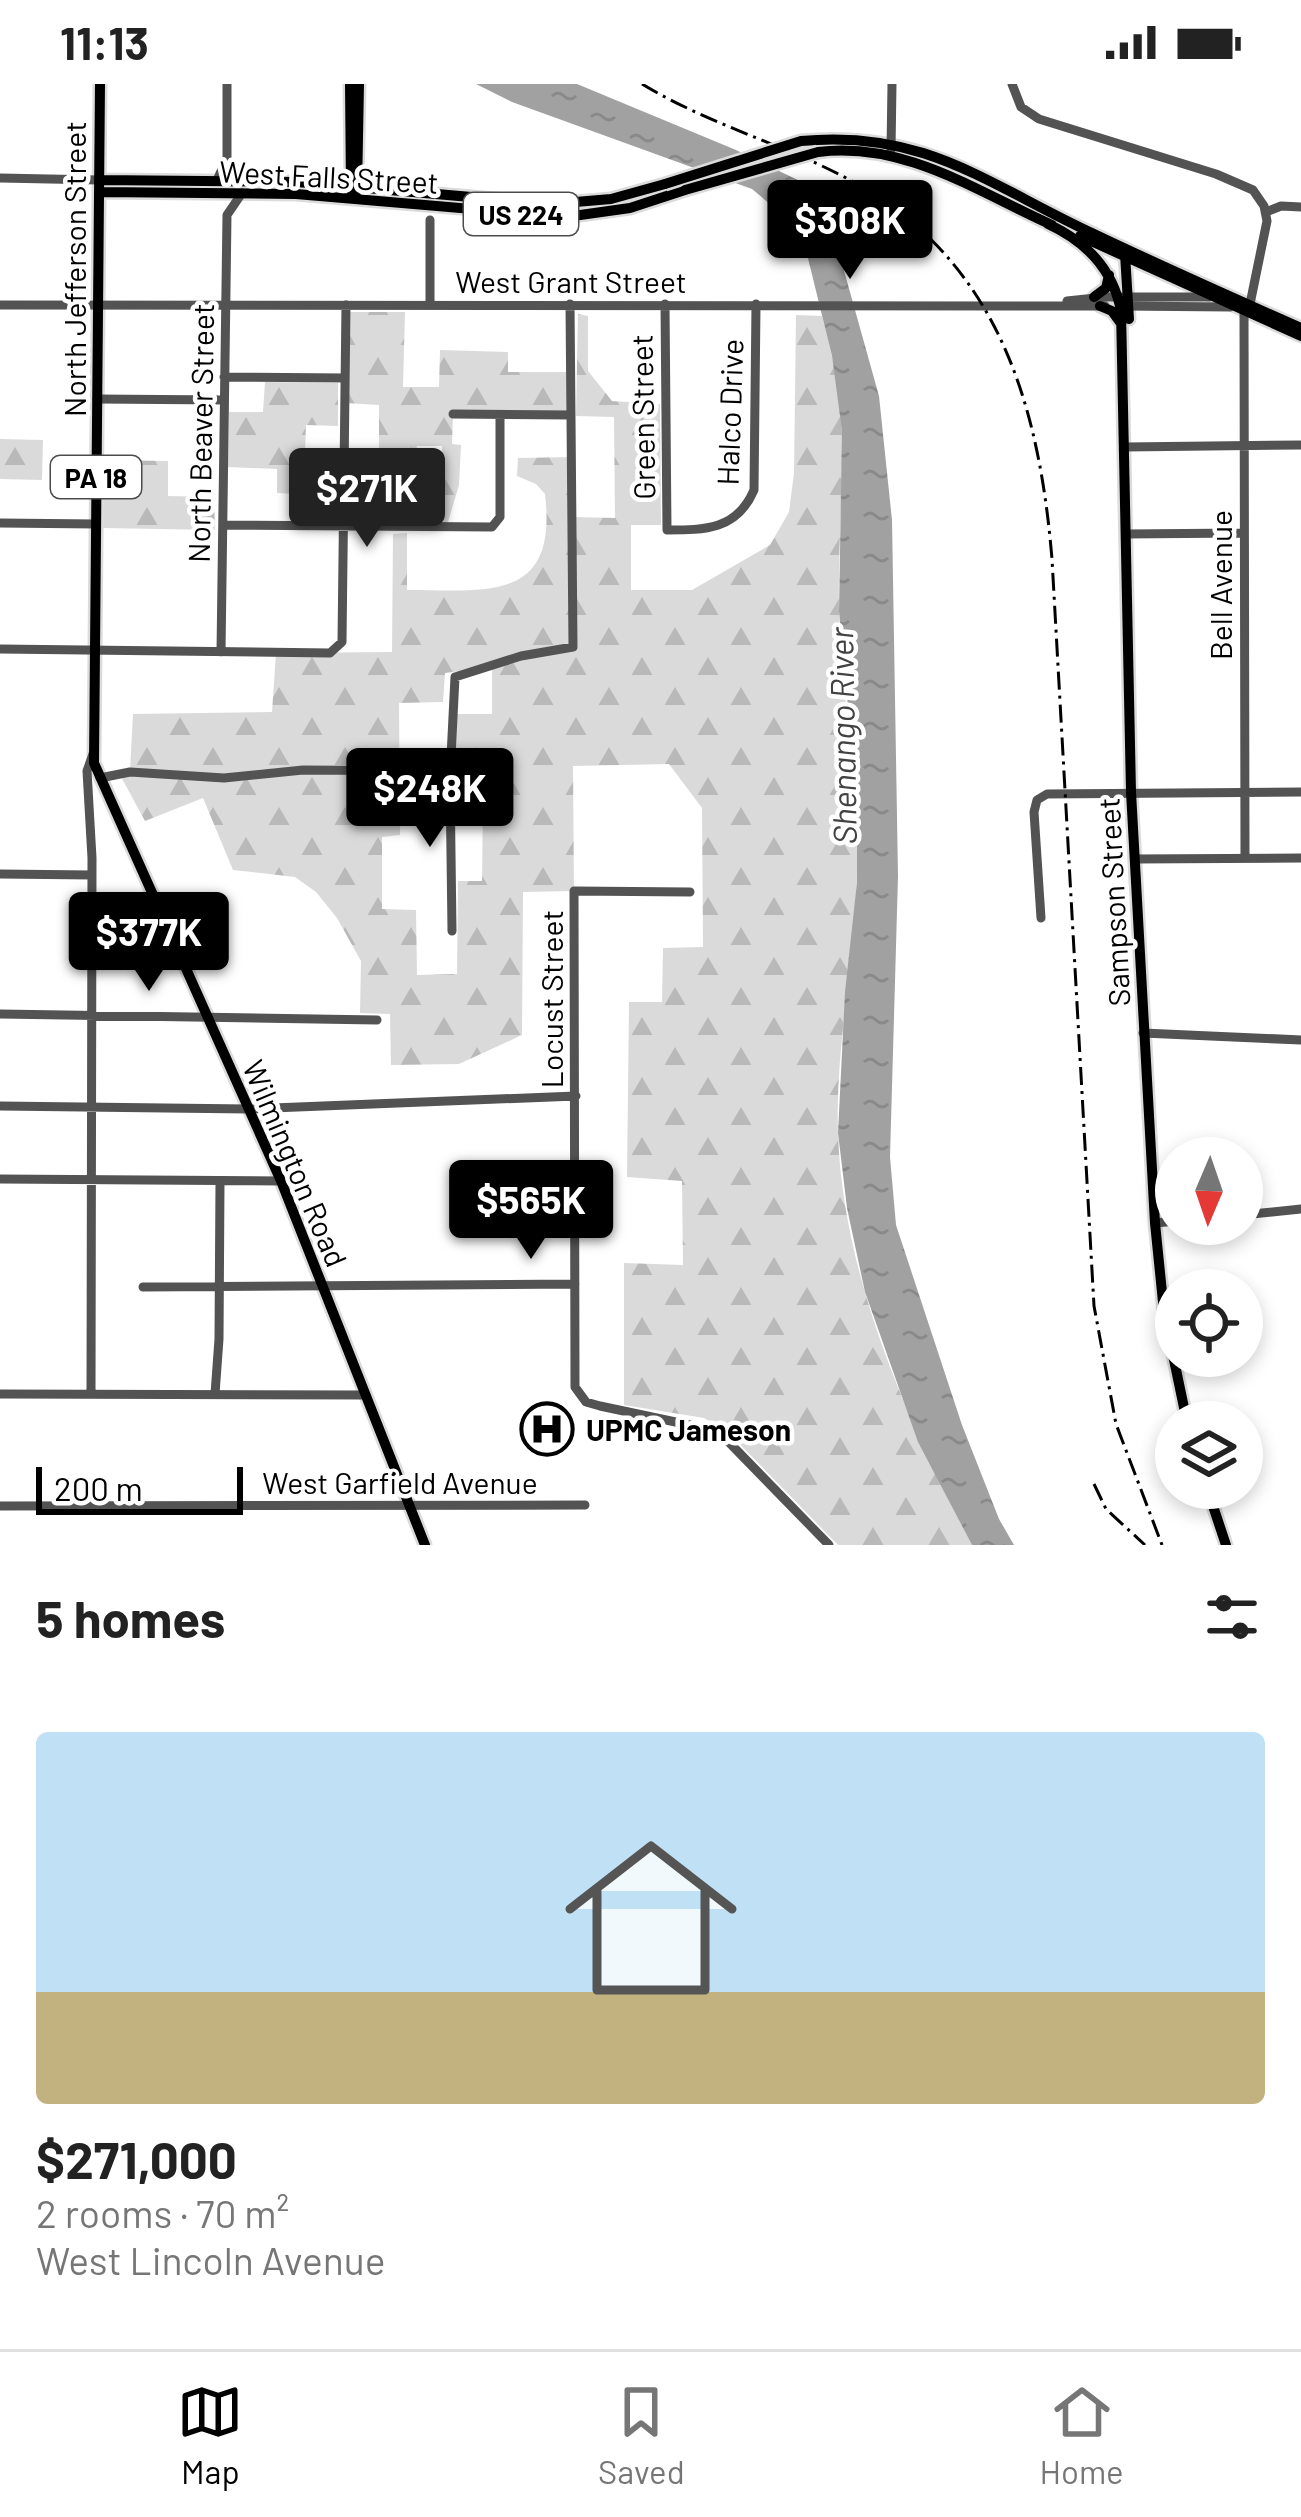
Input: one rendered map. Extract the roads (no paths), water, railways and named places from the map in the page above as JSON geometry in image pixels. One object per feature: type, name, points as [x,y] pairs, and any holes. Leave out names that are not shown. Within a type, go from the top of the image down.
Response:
[{"type":"main road","name":"North Jefferson Street","points":[[93,754],[100,84]]},
{"type":"main road","points":[[354,191],[350,164],[355,84]]},
{"type":"main road","points":[[354,191],[355,84]]},
{"type":"main road","name":"West Falls Street","points":[[99,186],[217,180],[243,187],[574,204],[611,200],[801,142],[853,138],[954,164],[1209,297],[1242,308]]},
{"type":"main road","name":"West Falls Street","points":[[99,186],[208,193],[328,184],[566,217],[630,208],[818,152],[891,148],[1048,224],[1225,294]]},
{"type":"main road","points":[[328,184],[340,178],[350,164]]},
{"type":"main road","name":"Sampson Street","points":[[1048,224],[1087,248],[1124,302],[1124,376]]},
{"type":"main road","name":"Sampson Street","points":[[1125,253],[1131,792],[1143,1033],[1154,1222],[1164,1312],[1183,1401]]},
{"type":"main road","points":[[1109,275],[1097,302],[1117,315],[1122,328]]},
{"type":"main road","name":"US 224","points":[[1225,294],[1242,308],[1300,330]]},
{"type":"main road","points":[[1209,297],[1300,330]]},
{"type":"main road","name":"PA 18","points":[[93,754],[111,804]]},
{"type":"main road","name":"Wilmington Road","points":[[111,804],[281,1181],[425,1545]]},
{"type":"main road","points":[[1215,1509],[1228,1542]]},
{"type":"street","points":[[217,180],[227,158],[227,84]]},
{"type":"street","points":[[891,148],[892,84]]},
{"type":"street","points":[[1012,84],[1016,100],[1029,114],[1240,182],[1253,190],[1266,212],[1281,206],[1301,207]]},
{"type":"street","points":[[226,215],[243,187],[227,158]]},
{"type":"street","points":[[0,178],[99,186]]},
{"type":"street","points":[[208,193],[226,215]]},
{"type":"street","name":"Bell Avenue","points":[[1244,859],[1242,308],[1267,230],[1266,212]]},
{"type":"street","name":"North Beaver Street","points":[[221,652],[226,215]]},
{"type":"street","points":[[430,220],[430,304]]},
{"type":"street","points":[[1225,294],[1244,290],[1253,277]]},
{"type":"street","name":"West Grant Street","points":[[1124,302],[1209,297]]},
{"type":"street","name":"West Grant Street","points":[[0,305],[1124,302],[1242,308]]},
{"type":"street","points":[[0,650],[338,650],[342,642],[346,304]]},
{"type":"street","points":[[452,931],[454,680],[458,673],[573,647],[570,304]]},
{"type":"street","name":"Green Street","points":[[665,304],[667,530]]},
{"type":"street","name":"Halco Drive","points":[[667,530],[722,526],[744,508],[754,490],[756,304]]},
{"type":"street","points":[[224,377],[345,378]]},
{"type":"street","points":[[97,398],[224,400]]},
{"type":"street","points":[[453,414],[572,415]]},
{"type":"street","points":[[223,525],[487,529],[500,517],[500,416]]},
{"type":"street","points":[[1125,447],[1301,446]]},
{"type":"street","points":[[0,523],[96,524]]},
{"type":"street","points":[[1126,534],[1243,533]]},
{"type":"street","name":"North Jefferson Street","points":[[91,1394],[92,813],[87,771],[93,754]]},
{"type":"street","points":[[100,778],[125,772],[224,778],[303,770],[451,771]]},
{"type":"street","points":[[1040,918],[1034,812],[1037,800],[1047,794],[1301,792]]},
{"type":"street","points":[[92,813],[111,804]]},
{"type":"street","points":[[1135,859],[1301,858]]},
{"type":"street","points":[[0,874],[92,875]]},
{"type":"street","name":"Locust Street","points":[[690,892],[574,891],[578,1393],[586,1402],[600,1406],[718,1431],[829,1545]]},
{"type":"street","points":[[0,1014],[377,1020]]},
{"type":"street","points":[[1143,1033],[1301,1040]]},
{"type":"street","points":[[0,1106],[248,1108],[576,1096]]},
{"type":"street","points":[[0,1179],[281,1181]]},
{"type":"street","points":[[215,1394],[220,1181]]},
{"type":"street","points":[[466,1184],[575,1185]]},
{"type":"street","points":[[1263,1213],[1295,1210]]},
{"type":"street","points":[[143,1288],[575,1284]]},
{"type":"street","points":[[0,1394],[366,1395]]},
{"type":"street","name":"West Garfield Avenue","points":[[0,1506],[585,1505]]},
{"type":"water","points":[[476,84],[577,84],[806,184],[826,206],[879,396],[892,520],[898,876],[890,1157],[896,1225],[962,1425],[1014,1545],[972,1545],[918,1442],[865,1292],[847,1208],[838,1133],[845,992],[857,882],[857,804],[839,611],[842,431],[832,356],[805,246],[783,215],[752,189],[512,102]]},
{"type":"railway","points":[[642,84],[825,167],[901,213],[942,251],[976,294],[1002,341],[1021,392],[1036,446],[1052,559],[1094,1306],[1116,1424],[1162,1545]]},
{"type":"railway","points":[[1094,1484],[1106,1509],[1145,1545]]},
{"type":"place","name":"UPMC Jameson","points":[[547,1429]]},
{"type":"water label","name":"Shenango River","points":[[842,736]]}]
